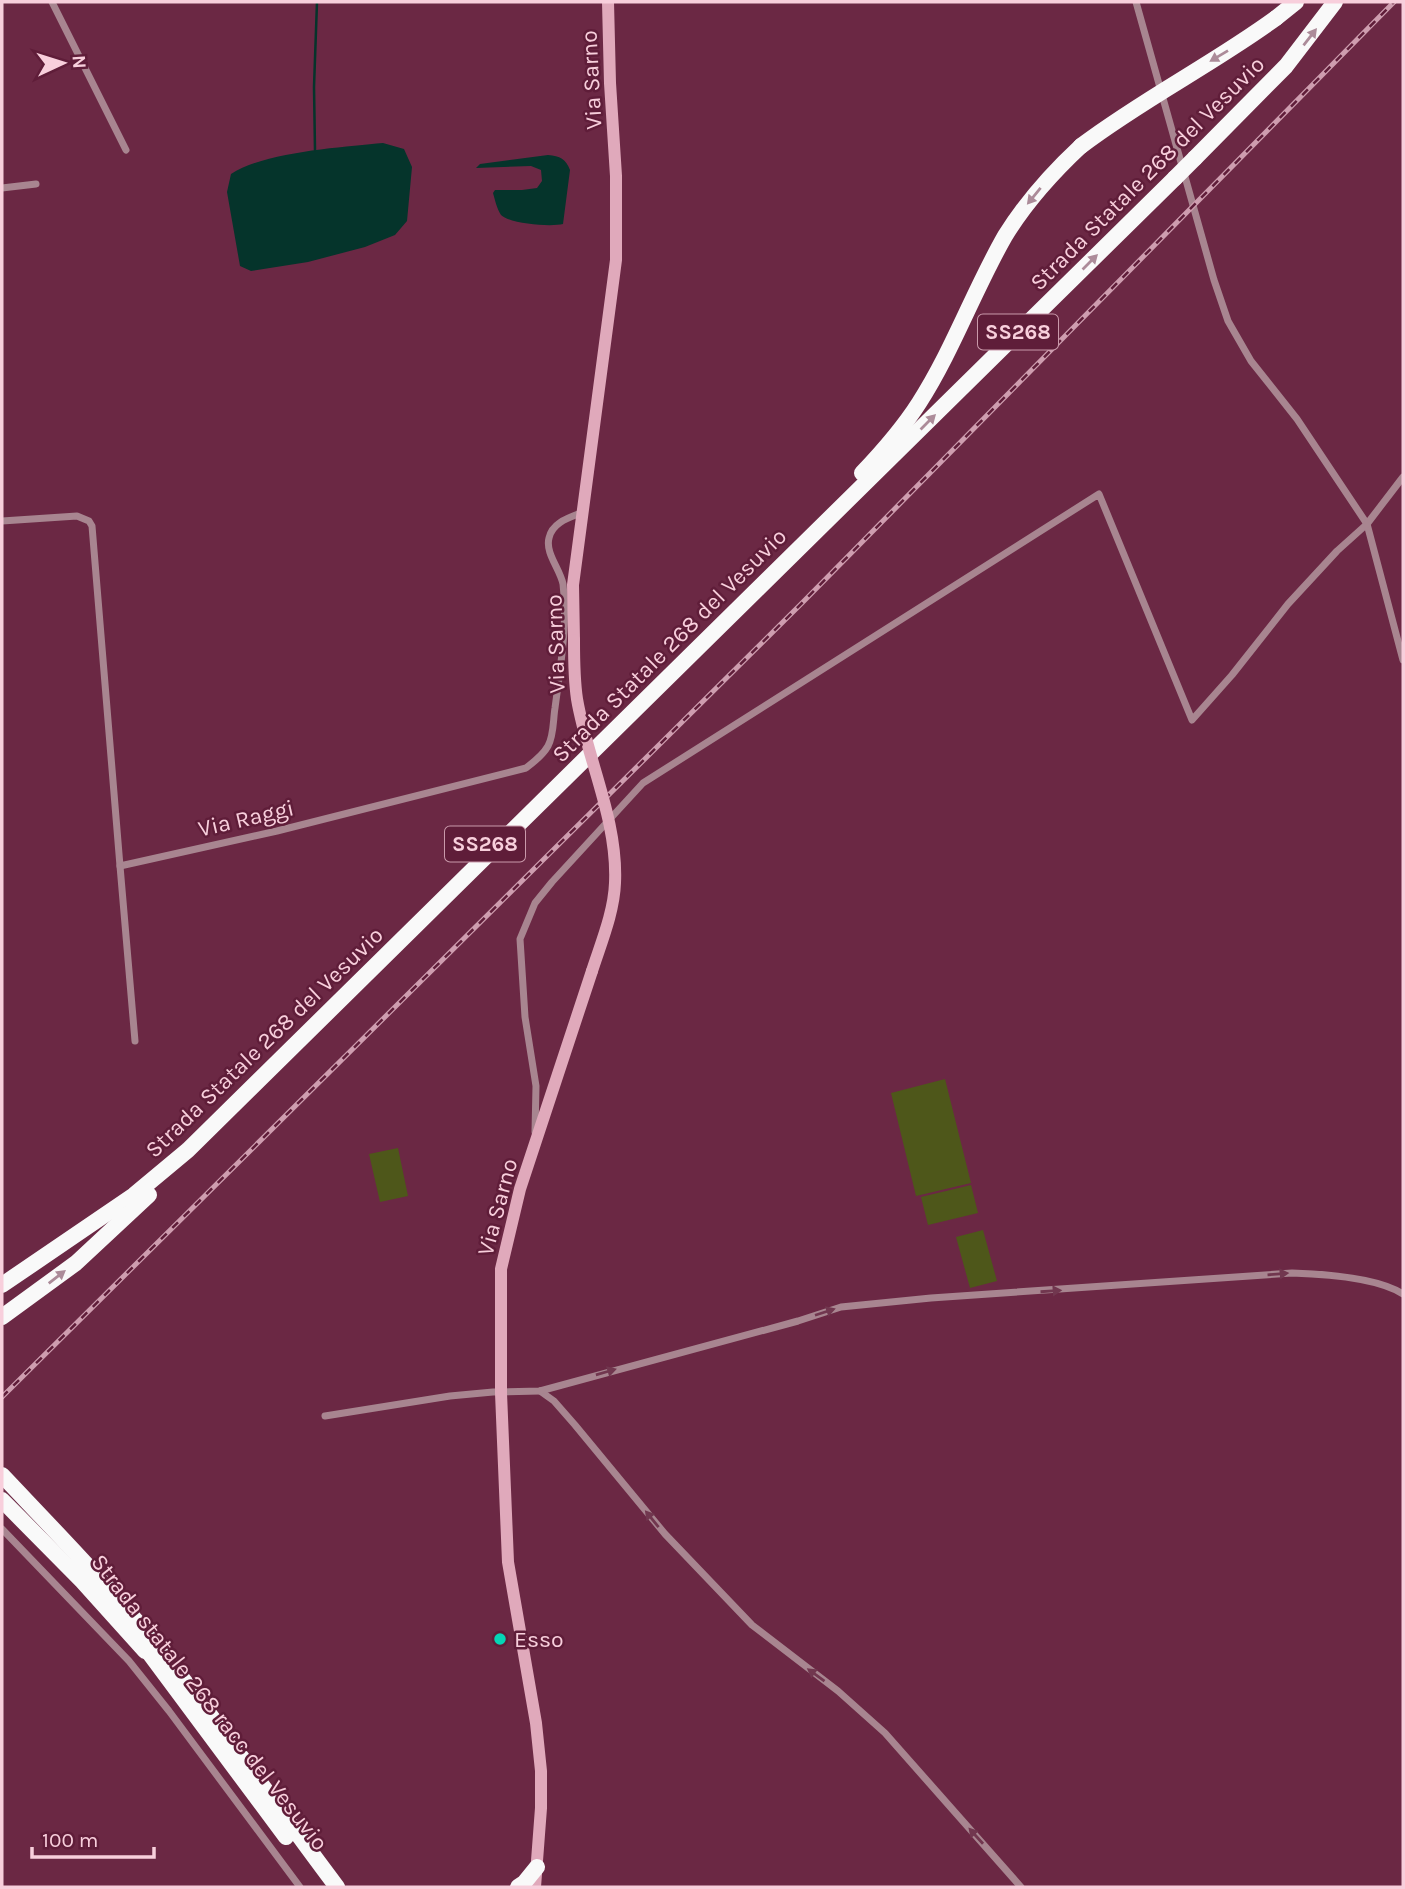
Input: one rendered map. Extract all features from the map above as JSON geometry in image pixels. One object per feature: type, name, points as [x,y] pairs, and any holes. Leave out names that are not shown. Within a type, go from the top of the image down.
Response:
[{"type":"highway","name":"Strada Statale 268 del Vesuvio","points":[[2,1272],[98,1209],[150,1170],[181,1142],[873,461],[919,403],[946,355],[995,254],[1020,213],[1056,170],[1111,123],[1244,41],[1296,2]]},
{"type":"highway","name":"Strada Statale 268 del Vesuvio","points":[[2,1285],[134,1195],[188,1150],[253,1088],[1195,158],[1286,66],[1335,2]]},
{"type":"highway","points":[[2,1317],[93,1248],[217,1131],[253,1088]]},
{"type":"highway","points":[[2,1462],[97,1575]]},
{"type":"highway","name":"Strada statale 268 racc del Vesuvio","points":[[2,1475],[97,1575],[187,1684],[337,1887]]},
{"type":"highway","name":"Strada statale 268 racc del Vesuvio","points":[[2,1483],[118,1613],[323,1887]]},
{"type":"highway","points":[[2,1500],[82,1581],[154,1660]]},
{"type":"highway","points":[[268,1793],[292,1818],[334,1871],[351,1887]]},
{"type":"highway","points":[[518,1887],[537,1867]]},
{"type":"street","points":[[52,2],[126,150]]},
{"type":"street","name":"Via Sarno","points":[[535,1887],[541,1771],[536,1723],[508,1562],[501,1392],[502,1269],[504,1250],[520,1189],[607,925],[615,883],[613,850],[606,812],[577,701],[574,677],[573,586],[616,260],[616,176],[608,2]]},
{"type":"street","points":[[1136,2],[1228,321],[1251,360],[1297,419],[1367,524],[1403,660]]},
{"type":"street","points":[[2,188],[36,184]]},
{"type":"street","points":[[534,1150],[536,1086],[520,974],[520,939],[535,903],[643,783],[1099,494],[1192,720],[1232,675],[1288,604],[1337,551],[1367,524],[1403,477]]},
{"type":"street","name":"Via Raggi","points":[[120,866],[277,831],[526,768],[539,758],[548,746],[562,656],[563,584],[548,548],[549,538],[553,528],[581,513]]},
{"type":"street","points":[[2,521],[77,516],[89,521],[92,526],[135,1041]]},
{"type":"street","points":[[325,1416],[450,1396],[540,1391],[842,1307],[932,1298],[1292,1273],[1361,1281],[1386,1286],[1403,1294]]},
{"type":"street","points":[[540,1391],[554,1401],[575,1425],[664,1534],[752,1625],[838,1691],[885,1733],[1021,1887]]},
{"type":"street","points":[[2,1529],[129,1661],[300,1887]]},
{"type":"green space","points":[[945,1079],[971,1183],[916,1196],[891,1093]]},
{"type":"green space","points":[[398,1148],[408,1196],[380,1202],[369,1154]]},
{"type":"green space","points":[[971,1185],[978,1213],[928,1225],[921,1197]]},
{"type":"green space","points":[[983,1230],[997,1281],[970,1288],[956,1237]]},
{"type":"shaded area","points":[[383,143],[404,149],[412,167],[407,221],[395,235],[365,247],[308,262],[251,271],[240,266],[227,192],[231,174],[263,160]]},
{"type":"shaded area","points":[[548,155],[562,159],[570,170],[563,224],[531,224],[513,221],[501,215],[493,193],[495,190],[537,188],[542,181],[541,170],[531,166],[476,168],[480,164]]},
{"type":"waterway","points":[[315,150],[317,2]]},
{"type":"railway","points":[[2,1397],[802,603],[1394,2]]},
{"type":"place","name":"Esso","points":[[500,1639]]}]
